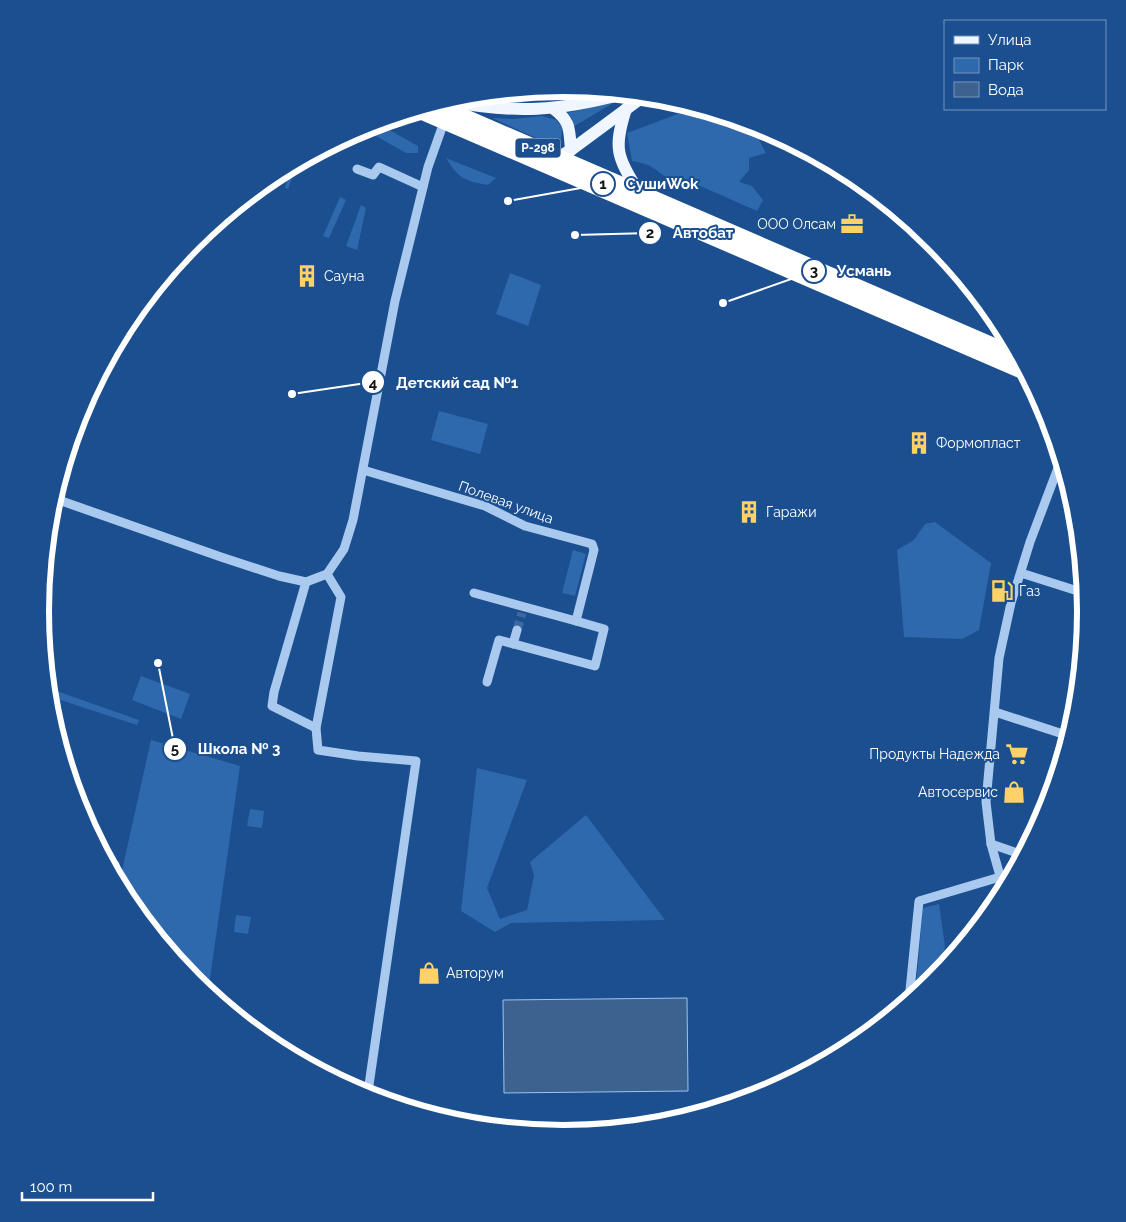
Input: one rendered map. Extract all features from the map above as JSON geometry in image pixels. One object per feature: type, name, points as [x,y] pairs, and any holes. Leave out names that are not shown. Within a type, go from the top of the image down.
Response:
[{"type":"highway","name":"Р-298","points":[[450,110],[565,153],[638,191],[1006,351]]},
{"type":"highway","name":"Р-298","points":[[428,115],[1016,369]]},
{"type":"main road","points":[[475,105],[503,109],[554,109],[605,99]]},
{"type":"main road","points":[[539,162],[565,153],[636,102]]},
{"type":"main road","points":[[554,109],[564,116],[568,124],[565,153]]},
{"type":"main road","points":[[626,109],[620,130],[618,150],[622,165],[638,191]]},
{"type":"street","points":[[61,501],[279,576],[306,582],[327,574],[344,549],[353,520],[395,301],[428,167],[444,122]]},
{"type":"street","points":[[357,168],[373,176],[378,167],[423,187]]},
{"type":"street","name":"Полевая улица","points":[[363,470],[485,506],[525,526],[592,544],[594,550],[576,621]]},
{"type":"street","points":[[1001,880],[991,844],[986,802],[1000,658],[1012,603],[1030,542],[1057,470]]},
{"type":"street","points":[[1021,573],[1076,591]]},
{"type":"street","points":[[327,574],[341,597],[316,728],[318,750],[358,756],[416,761],[369,1085]]},
{"type":"street","points":[[306,582],[274,692],[272,706],[316,728]]},
{"type":"street","points":[[474,593],[523,610],[604,629],[595,666],[499,640],[487,682]]},
{"type":"street","points":[[513,644],[517,630]]},
{"type":"street","points":[[996,712],[1062,734]]},
{"type":"street","points":[[991,844],[1016,853]]},
{"type":"street","points":[[910,991],[919,901],[1000,877]]},
{"type":"green space","points":[[613,103],[573,127],[572,118],[567,113]]},
{"type":"green space","points":[[684,111],[756,135],[766,153],[749,158],[749,170],[739,182],[752,186],[763,200],[757,211],[698,185],[683,186],[648,165],[632,161],[627,133]]},
{"type":"green space","points":[[542,116],[556,120],[562,127],[561,141],[558,144],[552,145],[492,118],[513,119]]},
{"type":"green space","points":[[386,128],[418,146],[418,153],[406,153],[370,134]]},
{"type":"green space","points":[[446,158],[496,178],[488,185],[462,178]]},
{"type":"green space","points":[[294,173],[288,189],[285,188],[287,181],[283,179]]},
{"type":"green space","points":[[340,197],[346,200],[329,238],[323,236]]},
{"type":"green space","points":[[361,205],[366,208],[357,250],[346,246]]},
{"type":"green space","points":[[510,273],[541,285],[528,326],[496,314]]},
{"type":"green space","points":[[439,411],[488,424],[480,454],[431,440]]},
{"type":"green space","points":[[935,522],[991,563],[979,630],[962,639],[904,637],[897,550],[914,540],[925,524]]},
{"type":"green space","points":[[573,550],[586,554],[575,596],[562,593]]},
{"type":"green space","points":[[141,676],[190,694],[181,719],[132,700]]},
{"type":"green space","points":[[55,691],[139,720],[137,725],[57,699]]},
{"type":"green space","points":[[151,740],[240,766],[209,984],[176,950],[155,924],[135,897],[121,874]]},
{"type":"green space","points":[[477,768],[527,780],[487,888],[500,919],[527,910],[534,875],[530,862],[586,815],[665,920],[511,923],[495,932],[461,911]]},
{"type":"green space","points":[[250,809],[264,811],[262,828],[247,826]]},
{"type":"green space","points":[[939,904],[945,946],[943,958],[916,985],[923,908]]},
{"type":"green space","points":[[236,915],[251,917],[248,934],[234,932]]},
{"type":"water","points":[[687,998],[688,1091],[504,1093],[503,1000]]},
{"type":"tunnel","points":[[517,630],[522,613]]},
{"type":"place","name":"CушиWok","points":[[508,201]]},
{"type":"place","name":"ООО Олсам","points":[[852,224]]},
{"type":"place","name":"Автобат","points":[[575,235]]},
{"type":"place","name":"Сауна","points":[[307,276]]},
{"type":"place","name":"Усмань","points":[[723,303]]},
{"type":"place","name":"Детский сад №1","points":[[292,394]]},
{"type":"place","name":"Формопласт","points":[[919,443]]},
{"type":"place","name":"Гаражи","points":[[749,512]]},
{"type":"place","name":"Газ","points":[[1002,591]]},
{"type":"place","name":"Школа № 3","points":[[158,663]]},
{"type":"place","name":"Продукты Надежда","points":[[1017,754]]},
{"type":"place","name":"Автосервис","points":[[1014,792]]},
{"type":"place","name":"Авторум","points":[[429,973]]}]
